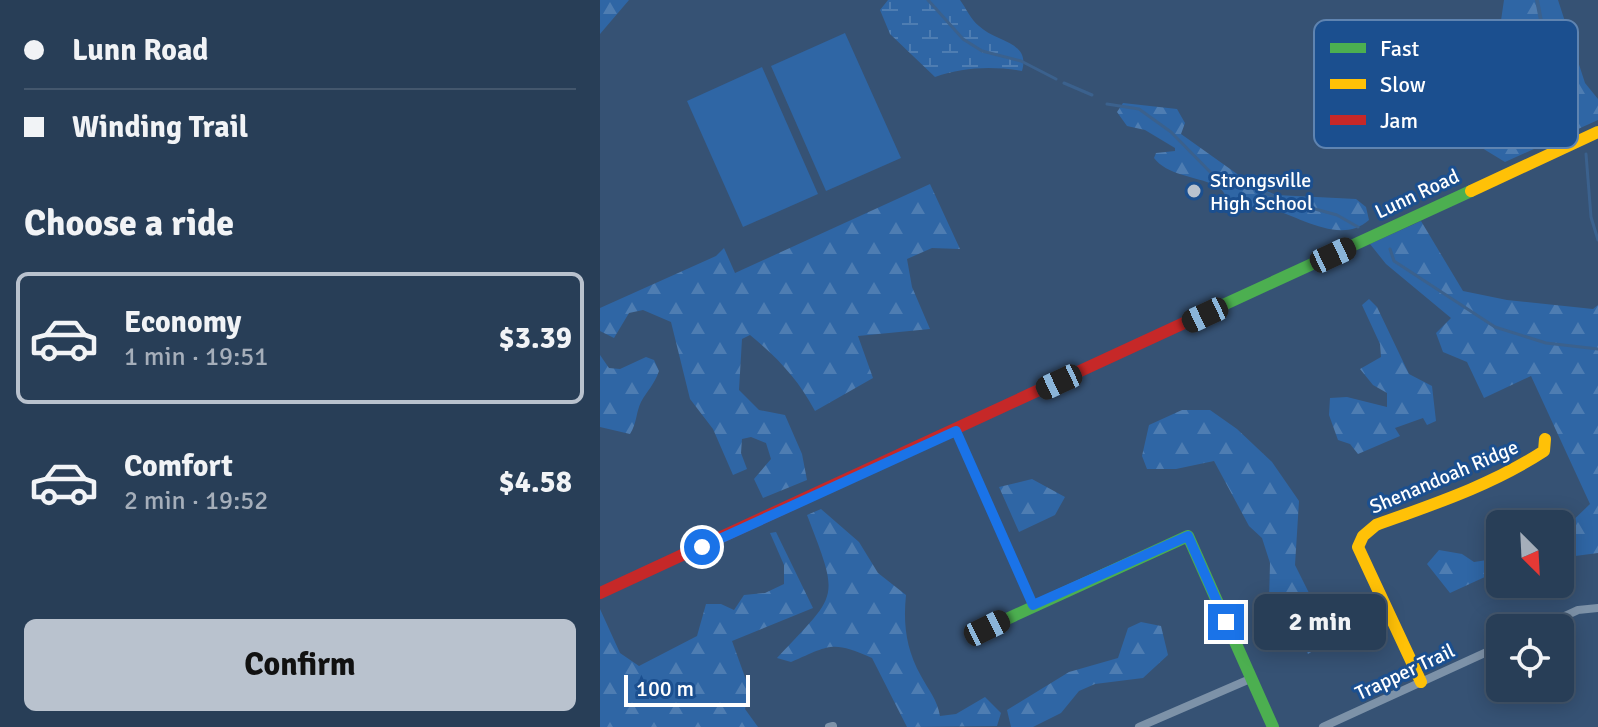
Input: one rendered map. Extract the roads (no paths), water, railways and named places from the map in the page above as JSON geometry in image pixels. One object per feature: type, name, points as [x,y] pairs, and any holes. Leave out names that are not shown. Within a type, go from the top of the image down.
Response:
[{"type":"street","name":"Lunn Road","points":[[1578,141],[1598,132]]},
{"type":"street","name":"Lunn Road","points":[[600,593],[1564,148]]},
{"type":"street","points":[[956,431],[1033,605]]},
{"type":"street","name":"Shenandoah Ridge","points":[[1421,682],[1358,547],[1363,536],[1376,525],[1518,468],[1544,451],[1545,439]]},
{"type":"street","points":[[987,628],[1188,536],[1273,727]]},
{"type":"street","points":[[1569,614],[1598,608]]},
{"type":"street","name":"Trapper Trail","points":[[1323,727],[1486,652]]},
{"type":"street","points":[[1139,727],[1250,679]]},
{"type":"waterway","points":[[928,0],[963,39],[982,51],[1021,61],[1056,79]]},
{"type":"waterway","points":[[1064,83],[1092,95]]},
{"type":"waterway","points":[[1107,104],[1139,109],[1171,132],[1217,179],[1233,180],[1282,200],[1337,215],[1358,227]]},
{"type":"waterway","points":[[1586,154],[1591,217],[1598,240]]},
{"type":"waterway","points":[[1390,249],[1394,261],[1495,327],[1546,343],[1598,349]]},
{"type":"place","name":"Strongsville High School","points":[[1194,191]]}]
